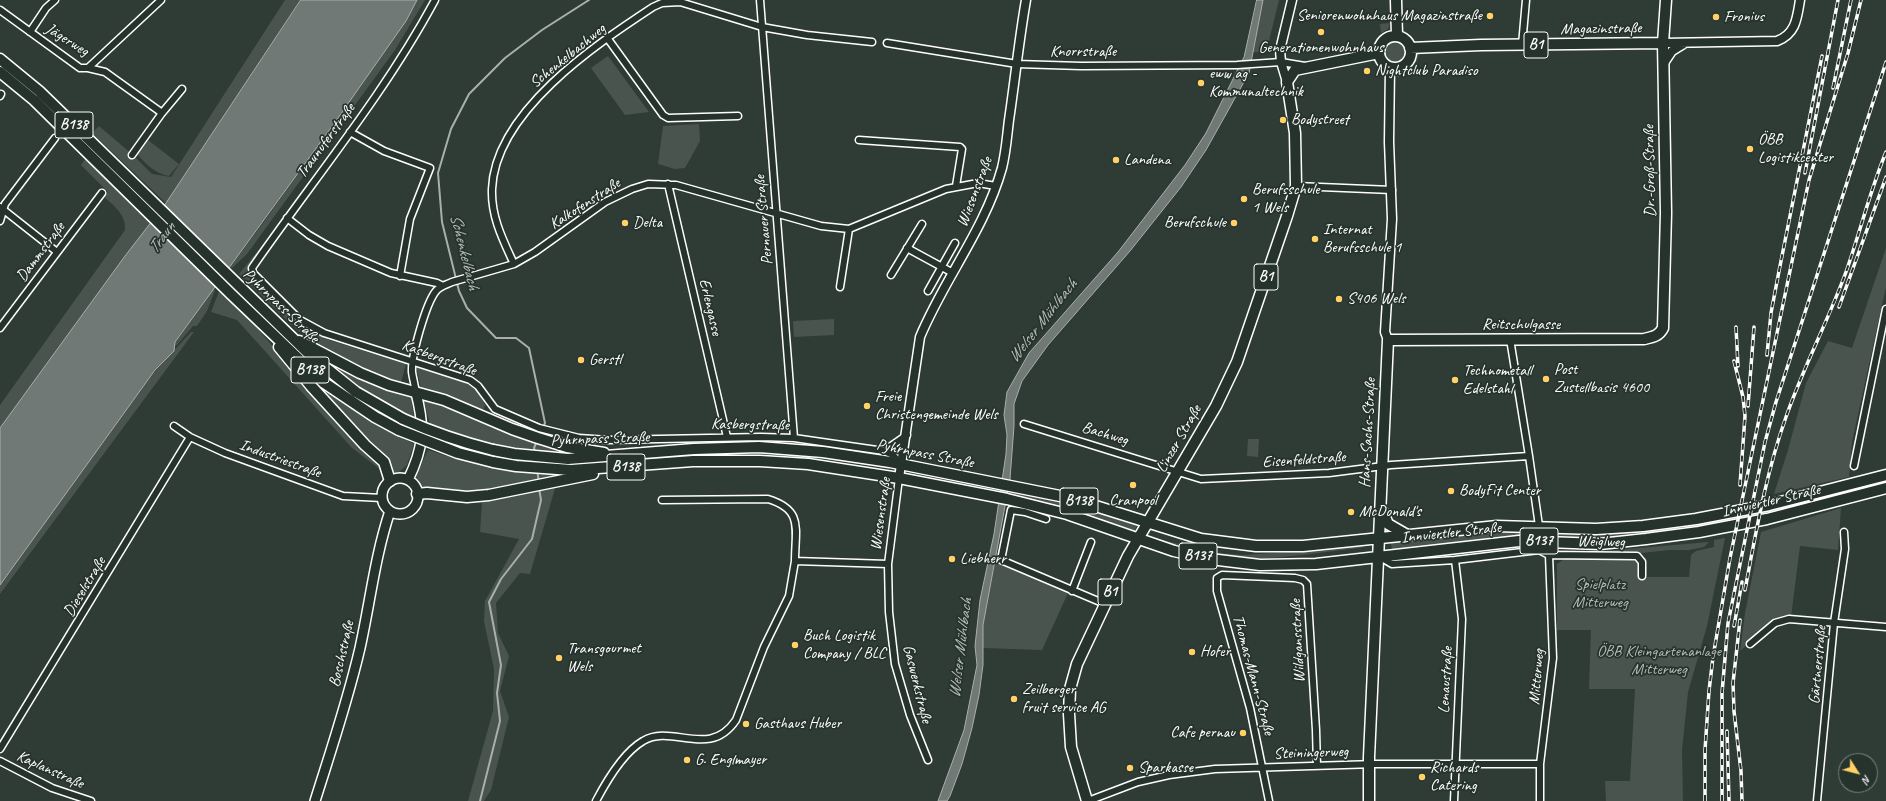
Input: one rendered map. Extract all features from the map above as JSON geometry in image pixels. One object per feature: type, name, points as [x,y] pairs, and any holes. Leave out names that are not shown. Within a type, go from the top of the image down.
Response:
[{"type":"main road","points":[[1396,0],[1397,36]]},
{"type":"main road","name":"Dr.-Groß-Straße","points":[[1654,337],[1660,334],[1663,328],[1664,315],[1666,213],[1663,43],[1666,0]]},
{"type":"main road","points":[[1397,36],[1405,40],[1410,48],[1409,56],[1404,64],[1400,66],[1390,67],[1382,62],[1379,52],[1383,41],[1387,38],[1397,36]]},
{"type":"main road","name":"Magazinstraße","points":[[1410,48],[1663,43]]},
{"type":"main road","points":[[1287,82],[1296,70],[1379,52]]},
{"type":"main road","name":"Pyhrnpass Straße","points":[[0,59],[39,91],[232,295],[323,382],[376,417],[399,430],[458,453],[492,462],[516,466],[571,470],[626,467],[693,460],[760,461],[808,464],[900,478],[1007,499],[1067,514],[1137,539]]},
{"type":"main road","name":"Pyhrnpass Straße","points":[[0,72],[34,100],[240,288],[311,356],[356,392],[403,419],[432,432],[493,450],[514,454],[568,459],[694,449],[759,447],[823,452],[902,465],[1076,500],[1146,523]]},
{"type":"main road","name":"Linzer Straße","points":[[1088,801],[1072,747],[1069,714],[1070,689],[1077,664],[1137,539],[1178,473],[1216,406],[1237,362],[1296,186],[1295,134],[1287,82]]},
{"type":"main road","points":[[249,310],[311,386],[365,445],[384,462],[390,481]]},
{"type":"main road","points":[[291,337],[360,373],[389,385],[444,400],[512,429],[567,447],[622,455]]},
{"type":"main road","name":"Reitschulgasse","points":[[1388,340],[1644,339],[1654,337]]},
{"type":"main road","name":"Hans-Sachs-Straße","points":[[1369,801],[1369,764],[1378,538],[1388,340]]},
{"type":"main road","points":[[408,480],[418,457],[423,435],[422,415],[416,393]]},
{"type":"main road","points":[[417,494],[427,493],[467,497],[489,495],[626,467]]},
{"type":"main road","name":"Innviertler Straße","points":[[1146,523],[1201,539],[1256,546],[1303,546],[1497,526],[1539,526],[1596,529],[1643,526],[1696,519],[1769,505],[1886,475]]},
{"type":"main road","points":[[402,478],[408,480],[413,484],[417,494],[417,501],[408,512],[402,514],[390,511],[384,506],[382,498],[385,486],[390,481],[402,478]]},
{"type":"main road","name":"Innviertler Straße","points":[[1137,539],[1174,551],[1210,559],[1260,565],[1309,564],[1519,541],[1600,544],[1646,540],[1767,519],[1886,488]]},
{"type":"main road","points":[[1380,504],[1388,524],[1407,535]]},
{"type":"main road","name":"Boschstraße","points":[[315,801],[360,648],[381,540],[390,511]]},
{"type":"street","points":[[30,32],[46,8],[55,0]]},
{"type":"street","points":[[88,68],[161,0]]},
{"type":"street","name":"Traunuferstraße","points":[[273,292],[253,273],[252,268],[350,132],[417,34],[435,0]]},
{"type":"street","name":"Pernauer Straße","points":[[760,0],[794,438]]},
{"type":"street","name":"Wiesenstraße","points":[[795,561],[888,564],[920,337],[928,318],[985,212],[1002,168],[1017,64],[1017,51],[1026,0]]},
{"type":"street","name":"Linzer Straße","points":[[1287,82],[1281,62],[1283,34],[1292,0]]},
{"type":"street","points":[[1522,45],[1526,0]]},
{"type":"street","name":"Magazinstraße","points":[[1663,43],[1777,42],[1790,34],[1796,23],[1800,0]]},
{"type":"street","name":"Schenkelbachweg","points":[[514,264],[499,231],[493,206],[494,174],[498,159],[514,129],[537,97],[569,68],[638,17],[662,3],[680,2],[762,27]]},
{"type":"street","name":"Jägerweg","points":[[0,10],[80,68],[88,68],[105,72],[162,113]]},
{"type":"street","points":[[762,27],[800,34],[872,42]]},
{"type":"street","points":[[608,39],[663,115],[668,118],[738,116]]},
{"type":"street","name":"Knorrstraße","points":[[887,43],[1017,64],[1081,66],[1237,65],[1281,62]]},
{"type":"street","points":[[1664,63],[1672,51],[1685,43]]},
{"type":"street","points":[[1281,62],[1312,66]]},
{"type":"street","name":"Hans-Sachs-Straße","points":[[1388,340],[1385,332],[1390,263],[1392,190],[1389,142],[1390,67]]},
{"type":"street","points":[[132,155],[162,113],[182,89]]},
{"type":"street","points":[[350,132],[384,151],[430,168],[410,219],[400,276]]},
{"type":"street","points":[[0,221],[2,209],[5,204],[54,138]]},
{"type":"street","points":[[859,140],[960,147],[962,149],[956,186]]},
{"type":"street","name":"Kalkofenstraße","points":[[442,286],[514,264],[615,197],[632,188],[648,184],[668,184],[685,187],[821,226],[849,229],[922,197],[956,186],[978,183],[996,186]]},
{"type":"street","name":"Erlengasse","points":[[668,184],[727,437]]},
{"type":"street","points":[[1296,186],[1392,190]]},
{"type":"street","name":"Dammstraße","points":[[0,328],[102,193]]},
{"type":"street","points":[[2,209],[57,252]]},
{"type":"street","points":[[287,218],[309,236],[328,246],[400,276],[437,283],[442,286],[436,292],[428,305],[412,362],[412,373],[416,393]]},
{"type":"street","points":[[891,275],[922,224]]},
{"type":"street","points":[[840,287],[849,229]]},
{"type":"street","points":[[928,291],[955,243]]},
{"type":"street","points":[[907,248],[953,274]]},
{"type":"street","name":"Kasbergstraße","points":[[273,292],[300,320],[324,334],[470,380],[478,386],[495,409],[539,428],[579,438],[608,440],[727,437],[794,438],[884,451],[893,455],[902,465]]},
{"type":"street","points":[[1854,466],[1886,310]]},
{"type":"street","points":[[1510,339],[1539,526]]},
{"type":"street","name":"Bachweg","points":[[1024,424],[1178,473]]},
{"type":"street","name":"Industriestraße","points":[[174,426],[190,437],[224,452],[343,496],[382,498]]},
{"type":"street","points":[[884,451],[906,435]]},
{"type":"street","name":"Dieselstraße","points":[[0,749],[190,437]]},
{"type":"street","name":"Eisenfeldstraße","points":[[1178,473],[1201,479],[1212,479],[1329,472],[1382,466],[1529,456]]},
{"type":"street","points":[[596,801],[624,758],[643,741],[652,737],[661,736],[707,739],[723,734],[730,728],[736,720],[764,647],[788,596],[795,561],[795,518],[789,508],[776,501],[768,499],[662,500]]},
{"type":"street","points":[[1046,520],[1025,512],[1010,510],[1001,560],[1105,604]]},
{"type":"street","name":"Gärtnerstraße","points":[[1817,801],[1834,623],[1845,549],[1844,532]]},
{"type":"street","points":[[1072,590],[1091,542]]},
{"type":"street","name":"Weiglweg","points":[[1378,556],[1392,564],[1455,560],[1539,550],[1549,555],[1637,556],[1642,562],[1642,576]]},
{"type":"street","name":"Mitterweg","points":[[1540,801],[1540,764],[1553,658],[1549,555]]},
{"type":"street","name":"Lenaustraße","points":[[1454,801],[1462,619],[1455,560]]},
{"type":"street","name":"Gaswerkstraße","points":[[888,564],[889,612],[895,664],[912,723],[928,760]]},
{"type":"street","name":"Wildgansstraße","points":[[1217,578],[1222,575],[1295,578],[1304,580],[1307,584],[1317,766]]},
{"type":"street","name":"Thomas-Mann-Straße","points":[[1217,578],[1217,591],[1250,708],[1269,801]]},
{"type":"street","points":[[1750,644],[1775,623],[1789,620],[1886,627]]},
{"type":"street","name":"Kaplanstraße","points":[[0,761],[52,788],[90,801]]},
{"type":"street","name":"Steiningerweg","points":[[1088,801],[1138,782],[1169,775],[1214,769],[1369,764],[1540,764]]},
{"type":"green space","points":[[285,0],[301,0],[166,203],[92,133],[99,126],[133,155],[152,174],[171,177]]},
{"type":"green space","points":[[417,0],[425,0],[395,50],[247,254],[232,268],[230,267],[263,223],[406,21]]},
{"type":"green space","points":[[1263,0],[1279,0],[1266,53],[1253,52]]},
{"type":"green space","points":[[1390,23],[1388,29],[1381,33],[1380,24]]},
{"type":"green space","points":[[1394,41],[1402,44],[1405,52],[1402,60],[1394,63],[1386,60],[1383,52],[1386,44]]},
{"type":"green space","points":[[1419,53],[1417,61],[1412,67],[1399,77],[1395,76],[1409,64],[1415,54]]},
{"type":"green space","points":[[608,56],[649,112],[625,115],[591,68]]},
{"type":"green space","points":[[699,124],[700,141],[685,168],[675,169],[658,164],[663,126]]},
{"type":"green space","points":[[148,140],[179,164],[169,176],[155,171],[137,154]]},
{"type":"green space","points":[[86,158],[152,223],[125,256],[0,428],[0,405],[125,230],[124,219],[115,207],[103,196],[108,192],[81,165]]},
{"type":"green space","points":[[273,241],[253,271],[301,324],[329,340],[406,364],[398,394],[411,398],[414,418],[364,391],[330,367],[319,357],[324,350],[297,330],[239,274],[265,242]]},
{"type":"green space","points":[[1886,248],[1886,287],[1852,442],[1849,477],[1774,494],[1788,450],[1806,383],[1828,341],[1852,348]]},
{"type":"green space","points":[[213,289],[215,290],[207,311],[197,326],[193,326],[177,345],[173,346]]},
{"type":"green space","points":[[220,289],[243,312],[295,372],[377,461],[381,470],[352,448],[237,320],[211,312]]},
{"type":"green space","points":[[834,319],[834,335],[794,337],[793,321]]},
{"type":"green space","points":[[191,332],[194,332],[0,594],[0,585],[135,398],[156,370]]},
{"type":"green space","points":[[416,367],[464,382],[477,389],[485,405],[480,419],[576,453],[576,455],[505,447],[469,438],[430,425]]},
{"type":"green space","points":[[303,369],[342,402],[370,420],[414,444],[407,465],[399,472],[392,472]]},
{"type":"green space","points":[[1248,439],[1259,439],[1258,457],[1247,456]]},
{"type":"green space","points":[[428,450],[478,464],[564,474],[471,494],[420,491],[416,476]]},
{"type":"green space","points":[[556,485],[530,574],[520,573],[496,603],[498,633],[509,656],[500,691],[509,717],[491,790],[484,801],[468,801],[493,711],[494,669],[484,621],[485,601],[519,539],[480,532],[482,502]]},
{"type":"green space","points":[[1009,491],[1088,508],[1137,526],[1133,533],[1072,511],[1009,495]]},
{"type":"green space","points":[[1841,508],[1838,550],[1800,546],[1791,617],[1777,620],[1740,651],[1745,613],[1761,532]]},
{"type":"green space","points":[[1729,518],[1728,523],[1634,536],[1596,539],[1534,536],[1496,537],[1392,550],[1391,542],[1482,532],[1506,531],[1601,534],[1675,527]]},
{"type":"green space","points":[[1154,538],[1216,553],[1244,555],[1357,545],[1365,546],[1360,548],[1273,558],[1238,558],[1196,553],[1158,541]]},
{"type":"green space","name":"ÖBB Kleingartenanlage Mitterweg","points":[[1725,538],[1707,626],[1688,692],[1682,750],[1683,801],[1606,801],[1605,781],[1630,781],[1635,689],[1589,689],[1591,630],[1557,630],[1557,564],[1566,558],[1632,558],[1639,566],[1639,577],[1689,577],[1691,555],[1696,551],[1714,547],[1714,540]]},
{"type":"green space","points":[[1709,542],[1704,547],[1689,550],[1669,550],[1633,554],[1559,553],[1559,550],[1593,552]]},
{"type":"green space","points":[[994,562],[1068,593],[1042,650],[983,648],[983,625]]},
{"type":"water","name":"Traun","points":[[301,0],[417,0],[406,21],[333,125],[175,342],[174,351],[155,370],[0,585],[0,428],[125,256],[166,203]]},
{"type":"water","points":[[1257,0],[1263,0],[1249,73],[1206,150],[1181,187],[1130,251],[1048,345],[1022,381],[1014,404],[1010,479],[983,625],[983,665],[979,695],[962,764],[950,796],[947,801],[938,801],[964,730],[977,665],[975,646],[980,600],[994,534],[1006,454],[1007,435],[1004,415],[1007,392],[1029,353],[1118,252],[1185,165],[1206,133],[1244,57]]},
{"type":"waterway","name":"Schenkelbach","points":[[540,435],[545,423],[529,348],[516,338],[496,338],[467,308],[459,291],[442,222],[438,173],[451,129],[469,94],[505,58],[542,30],[589,0]]},
{"type":"waterway","name":"Schenkelbach","points":[[535,452],[534,448],[537,441]]},
{"type":"waterway","name":"Schenkelbach","points":[[537,470],[539,482]]},
{"type":"waterway","name":"Schenkelbach","points":[[480,801],[500,721],[497,693],[501,665],[489,602],[501,579],[532,539],[541,500],[539,488]]},
{"type":"railway","points":[[1805,173],[1838,0]]},
{"type":"railway","points":[[1833,88],[1851,0]]},
{"type":"railway","points":[[1705,801],[1705,750],[1709,691],[1713,657],[1730,558],[1809,180],[1848,53],[1861,0]]},
{"type":"railway","points":[[1767,355],[1771,313],[1822,56]]},
{"type":"railway","points":[[1722,801],[1722,693],[1728,623],[1765,442],[1776,402],[1886,62]]},
{"type":"railway","points":[[1745,590],[1762,503],[1779,438],[1800,381],[1846,272],[1886,152]]},
{"type":"railway","points":[[1839,307],[1886,177]]},
{"type":"railway","points":[[1736,327],[1738,366]]},
{"type":"railway","points":[[1748,406],[1754,327]]},
{"type":"railway","points":[[1734,361],[1743,397],[1745,416],[1740,485]]},
{"type":"railway","points":[[1734,626],[1742,582]]},
{"type":"railway","points":[[1740,620],[1733,683],[1734,711],[1741,771],[1742,801]]},
{"type":"railway","points":[[1727,731],[1729,801]]},
{"type":"place","name":"Seniorenwohnhaus Magazinstraße","points":[[1490,16]]},
{"type":"place","name":"Fronius","points":[[1716,17]]},
{"type":"place","name":"Generationenwohnhaus","points":[[1321,32]]},
{"type":"place","name":"Nightclub Paradiso","points":[[1367,71]]},
{"type":"place","name":"eww ag - Kommunaltechnik","points":[[1201,83]]},
{"type":"place","name":"Bodystreet","points":[[1283,120]]},
{"type":"place","name":"ÖBB Logistikcenter","points":[[1750,149]]},
{"type":"place","name":"Landena","points":[[1116,160]]},
{"type":"place","name":"Berufsschule 1 Wels","points":[[1244,199]]},
{"type":"place","name":"Delta","points":[[625,223]]},
{"type":"place","name":"Berufschule","points":[[1234,223]]},
{"type":"place","name":"Internat Berufsschule 1","points":[[1315,239]]},
{"type":"place","name":"S406 Wels","points":[[1339,299]]},
{"type":"place","name":"Gerstl","points":[[581,360]]},
{"type":"place","name":"Post Zustellbasis 4600","points":[[1546,379]]},
{"type":"place","name":"Technometall Edelstahl","points":[[1455,380]]},
{"type":"place","name":"Freie Christengemeinde Wels","points":[[867,406]]},
{"type":"place","name":"Cranpool","points":[[1133,485]]},
{"type":"place","name":"BodyFit Center","points":[[1451,491]]},
{"type":"place","name":"McDonald's","points":[[1351,512]]},
{"type":"place","name":"Liebherr","points":[[952,559]]},
{"type":"place","name":"Buch Logistik Company / BLC","points":[[795,645]]},
{"type":"place","name":"Hofer","points":[[1192,652]]},
{"type":"place","name":"Transgourmet Wels","points":[[559,658]]},
{"type":"place","name":"Zeilberger fruit service AG","points":[[1014,699]]},
{"type":"place","name":"Gasthaus Huber","points":[[746,724]]},
{"type":"place","name":"Cafe pernau","points":[[1243,733]]},
{"type":"place","name":"G. Englmayer","points":[[687,760]]},
{"type":"place","name":"Sparkasse","points":[[1130,768]]},
{"type":"place","name":"Richards Catering","points":[[1422,777]]},
{"type":"water label","name":"Welser Mühlbach","points":[[1043,321]]},
{"type":"water label","name":"Welser Mühlbach","points":[[961,648]]},
{"type":"park label","name":"Spielplatz Mitterweg","points":[[1600,594]]}]
